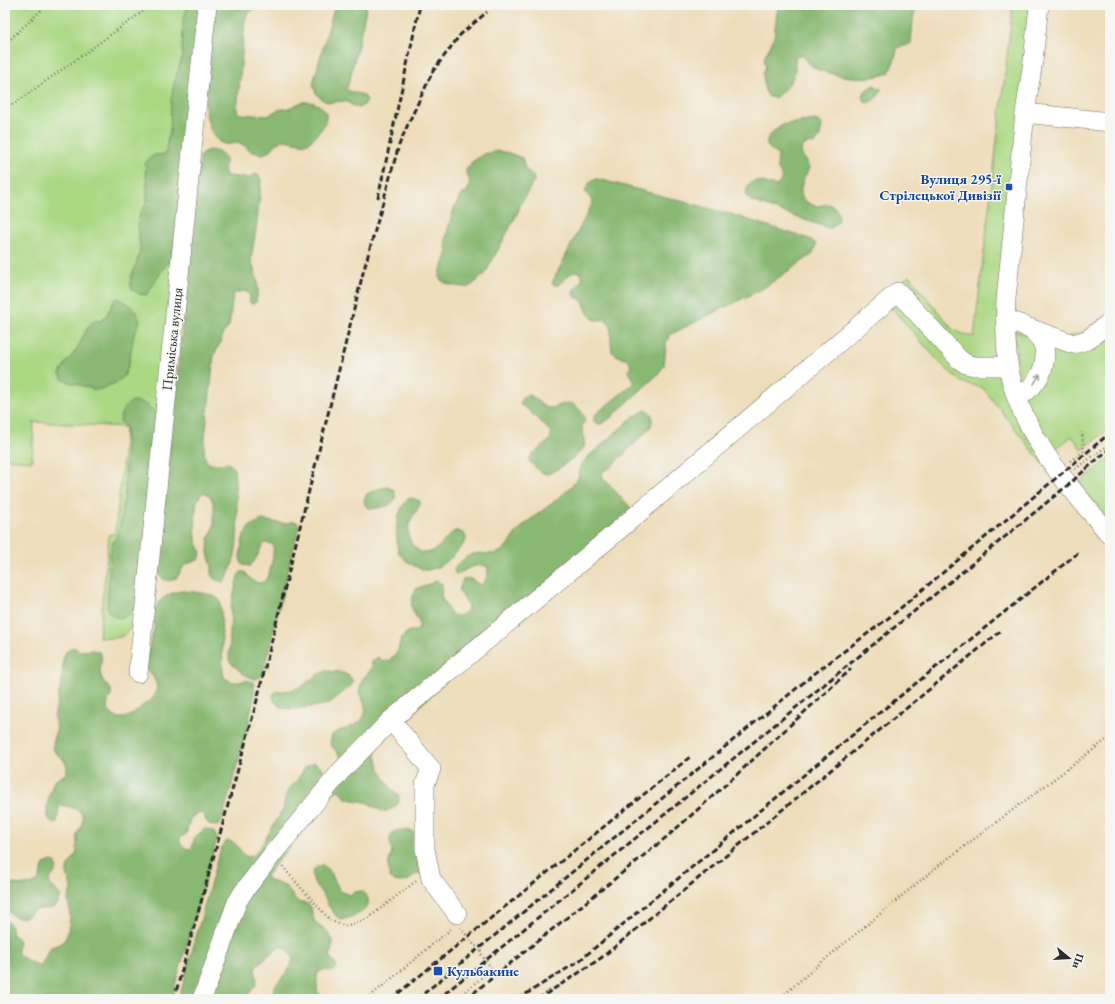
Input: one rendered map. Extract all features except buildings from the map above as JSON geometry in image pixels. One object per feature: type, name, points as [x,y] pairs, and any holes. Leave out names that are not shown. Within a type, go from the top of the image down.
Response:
[{"type":"street","name":"Приміська вулиця","points":[[138,673],[207,5]]},
{"type":"street","points":[[1039,5],[1033,61],[1025,113],[1006,299],[1005,318],[1009,366],[1012,383],[1032,432],[1043,451],[1066,470],[1110,535]]},
{"type":"street","points":[[1025,113],[1110,122]]},
{"type":"street","points":[[202,999],[237,902],[244,891],[341,771],[391,720],[620,529],[898,292],[959,359],[966,364],[974,366],[1009,366]]},
{"type":"street","points":[[1005,318],[1073,344],[1087,340],[1110,322]]},
{"type":"street","points":[[1018,398],[1033,385],[1040,376],[1046,353],[1036,333],[1025,326]]},
{"type":"street","points":[[391,720],[431,769],[425,784],[425,849],[430,879],[454,921]]},
{"type":"path","points":[[5,44],[47,5]]},
{"type":"path","points":[[5,109],[152,5]]},
{"type":"path","points":[[1066,470],[1084,451],[1082,432]]},
{"type":"path","points":[[1066,470],[1110,444]]},
{"type":"path","points":[[779,999],[938,866],[1110,737]]},
{"type":"path","points":[[275,851],[287,872],[331,921],[345,926],[367,919],[429,871]]},
{"type":"path","points":[[367,999],[454,921]]},
{"type":"path","points":[[456,999],[492,969],[481,954],[480,947],[475,946],[471,941]]},
{"type":"green space","points":[[5,5],[203,5],[134,619],[128,631],[121,637],[117,638],[99,637],[109,534],[115,534],[125,427],[34,422],[32,461],[5,459]]},
{"type":"green space","points":[[188,5],[204,5],[173,256],[146,295],[139,294],[132,289],[130,283],[140,251],[138,223],[140,213],[147,203],[145,163],[153,156],[163,155],[166,153],[170,132],[171,99],[182,57],[183,21]]},
{"type":"green space","points":[[214,5],[257,5],[248,13],[245,20],[237,111],[240,114],[268,116],[277,110],[303,102],[316,104],[325,111],[326,119],[321,129],[308,143],[283,140],[277,143],[270,151],[263,154],[252,152],[238,142],[223,144],[214,136],[208,123],[205,108]]},
{"type":"green space","points":[[335,5],[367,5],[350,79],[346,89],[363,95],[367,100],[364,105],[358,108],[344,101],[325,101],[316,92],[313,83]]},
{"type":"green space","points":[[778,5],[923,5],[915,11],[911,43],[897,49],[889,73],[874,77],[842,76],[817,70],[802,55],[797,55],[794,76],[787,86],[775,98],[769,97],[765,91],[763,74],[766,65],[764,61],[765,55],[774,37]]},
{"type":"green space","points":[[1013,5],[1031,5],[999,348],[986,361],[970,360],[900,283],[909,276],[954,331],[974,337]]},
{"type":"green space","points":[[874,85],[881,89],[880,92],[876,98],[868,103],[864,101],[862,97],[866,90]]},
{"type":"green space","points":[[815,120],[822,125],[820,137],[814,144],[810,143],[802,146],[801,150],[801,153],[809,168],[802,183],[801,195],[808,203],[818,206],[827,204],[836,209],[839,220],[833,227],[828,228],[751,201],[746,196],[747,189],[752,182],[756,181],[776,186],[781,180],[781,175],[777,168],[778,155],[767,146],[767,140],[770,134],[786,124]]},
{"type":"green space","points":[[210,150],[218,152],[225,158],[224,168],[227,176],[248,178],[256,174],[259,175],[261,181],[257,222],[251,259],[257,279],[258,291],[256,302],[253,304],[250,303],[250,296],[245,291],[233,294],[229,326],[222,335],[214,355],[204,447],[207,462],[211,464],[226,463],[230,464],[234,468],[238,527],[237,543],[230,571],[223,582],[214,579],[208,553],[209,537],[214,526],[214,506],[211,497],[204,492],[197,501],[195,526],[196,539],[201,551],[199,559],[184,566],[174,579],[165,580],[160,576],[157,570],[200,158],[203,152]]},
{"type":"green space","points":[[498,151],[522,158],[526,171],[533,175],[534,181],[521,203],[518,212],[485,274],[468,287],[448,284],[440,278],[447,254],[446,237],[451,217],[459,198],[467,192],[469,186],[466,170],[472,162],[484,154]]},
{"type":"green space","points":[[593,179],[598,179],[730,214],[812,240],[816,244],[813,254],[762,289],[671,334],[666,343],[664,366],[657,375],[608,420],[601,424],[597,424],[594,421],[596,414],[633,384],[633,378],[628,371],[631,366],[628,360],[612,352],[611,327],[608,322],[606,320],[596,320],[592,318],[582,301],[575,297],[573,292],[582,281],[582,276],[580,273],[577,272],[568,275],[560,285],[554,285],[552,283],[592,204],[592,201],[585,191]]},
{"type":"green space","points":[[117,298],[132,307],[140,321],[133,338],[129,364],[124,376],[117,382],[96,390],[63,380],[60,374],[78,347],[87,329],[95,320],[101,321],[104,318]]},
{"type":"green space","points":[[895,303],[956,362],[998,375],[1005,380],[1051,474],[983,388],[961,382],[940,363],[889,305]]},
{"type":"green space","points":[[1110,325],[1110,428],[1082,450],[1072,436],[1053,451],[1029,410],[1019,381],[1014,334],[1015,331],[1054,341]]},
{"type":"green space","points":[[528,395],[548,408],[554,408],[571,403],[579,409],[585,418],[582,428],[585,442],[582,450],[567,462],[547,474],[538,470],[529,460],[531,456],[550,440],[551,432],[525,407],[520,405],[523,397]]},
{"type":"green space","points":[[133,401],[146,405],[152,409],[156,415],[138,608],[126,616],[117,617],[113,616],[107,608],[110,555],[112,544],[119,531],[125,492],[126,428],[120,421],[120,418],[124,409]]},
{"type":"green space","points":[[646,410],[652,415],[650,428],[611,467],[602,473],[603,478],[631,508],[376,747],[377,761],[381,771],[389,786],[399,796],[399,802],[395,807],[382,811],[366,802],[347,799],[339,790],[334,792],[266,876],[270,881],[285,886],[300,903],[306,903],[311,907],[315,922],[330,936],[332,950],[330,957],[337,967],[333,971],[323,970],[317,974],[317,991],[322,999],[274,999],[273,992],[275,986],[288,971],[292,962],[292,957],[287,949],[279,946],[257,965],[255,969],[257,979],[256,985],[245,999],[179,999],[217,860],[222,847],[227,841],[231,842],[234,843],[247,857],[254,855],[283,810],[286,794],[302,773],[303,769],[313,763],[319,765],[329,774],[342,758],[330,744],[332,735],[353,726],[362,719],[365,707],[359,693],[362,680],[372,668],[372,661],[378,657],[383,661],[388,661],[398,651],[401,638],[409,631],[416,631],[419,628],[419,621],[411,606],[416,589],[437,581],[442,584],[441,597],[452,615],[458,616],[465,613],[468,607],[459,590],[463,579],[471,579],[481,585],[487,577],[488,569],[487,566],[475,566],[457,575],[454,572],[458,564],[468,556],[474,554],[493,554],[503,550],[519,529],[557,500],[570,488],[577,480],[580,468],[588,457],[633,417]]},
{"type":"green space","points":[[1110,458],[1110,522],[1079,483]]},
{"type":"green space","points":[[387,487],[394,490],[395,495],[392,503],[371,509],[366,506],[364,501],[367,494]]},
{"type":"green space","points":[[409,498],[420,501],[420,505],[411,519],[408,529],[412,545],[420,552],[430,552],[434,550],[455,531],[463,533],[466,537],[464,543],[454,554],[446,562],[436,568],[426,570],[419,568],[404,559],[398,551],[398,518],[402,508]]},
{"type":"green space","points":[[263,520],[282,523],[297,522],[299,526],[263,673],[256,679],[245,675],[229,660],[231,607],[238,576],[241,572],[245,572],[252,580],[258,583],[264,581],[269,574],[273,558],[273,544],[264,543],[250,566],[243,565],[240,557],[246,531],[252,525]]},
{"type":"green space","points":[[181,591],[208,594],[218,598],[220,601],[221,610],[223,675],[226,679],[232,682],[246,680],[253,682],[254,697],[249,722],[221,823],[217,826],[211,825],[203,814],[197,813],[190,819],[186,834],[180,838],[182,845],[189,849],[192,848],[195,837],[205,829],[213,831],[217,839],[171,999],[5,999],[5,919],[9,923],[13,934],[19,941],[17,950],[19,955],[32,963],[40,965],[44,961],[50,947],[64,941],[69,926],[70,911],[68,899],[71,887],[67,869],[76,853],[77,835],[83,819],[78,810],[61,805],[59,807],[57,822],[55,824],[50,821],[47,811],[47,804],[54,781],[67,772],[67,766],[64,760],[54,751],[53,746],[54,736],[57,729],[54,718],[62,679],[63,659],[66,652],[71,648],[75,648],[80,651],[93,650],[99,652],[102,658],[100,670],[101,676],[111,689],[107,709],[111,714],[118,718],[123,718],[135,713],[154,697],[157,688],[153,676],[146,669],[154,629],[155,608],[164,598],[172,593]]},
{"type":"green space","points":[[326,671],[348,675],[353,681],[351,686],[331,702],[324,705],[296,709],[282,708],[274,701],[273,695],[275,692],[293,690],[301,687],[317,675]]},
{"type":"green space","points":[[400,830],[413,831],[419,837],[421,874],[414,875],[408,881],[401,882],[394,881],[390,877],[388,866],[392,851],[390,838],[393,832]]},
{"type":"green space","points":[[52,861],[56,863],[57,866],[56,871],[51,877],[49,883],[60,895],[60,900],[54,907],[32,911],[28,916],[22,918],[12,915],[4,903],[5,883],[23,885],[33,884],[39,880],[44,864]]},
{"type":"green space","points":[[323,865],[331,873],[340,891],[349,895],[362,891],[365,893],[368,899],[368,904],[363,911],[342,920],[336,916],[314,882],[312,875],[316,868]]},
{"type":"railway","points":[[378,198],[420,5]]},
{"type":"railway","points":[[174,999],[255,708],[363,273],[399,145],[433,71],[460,35],[487,12]]},
{"type":"railway","points":[[417,999],[819,670],[891,616],[1110,433]]},
{"type":"railway","points":[[438,999],[917,609],[1068,485],[1110,448]]},
{"type":"railway","points":[[518,999],[579,961],[878,714],[1079,552]]},
{"type":"railway","points":[[538,999],[601,958],[1002,630]]},
{"type":"railway","points":[[466,999],[669,835],[851,669]]},
{"type":"railway","points":[[391,999],[690,757]]},
{"type":"place","name":"Вулиця 295-ї Стрілецької Дивізії","points":[[1009,187]]},
{"type":"place","name":"Кульбакине","points":[[438,971]]}]
